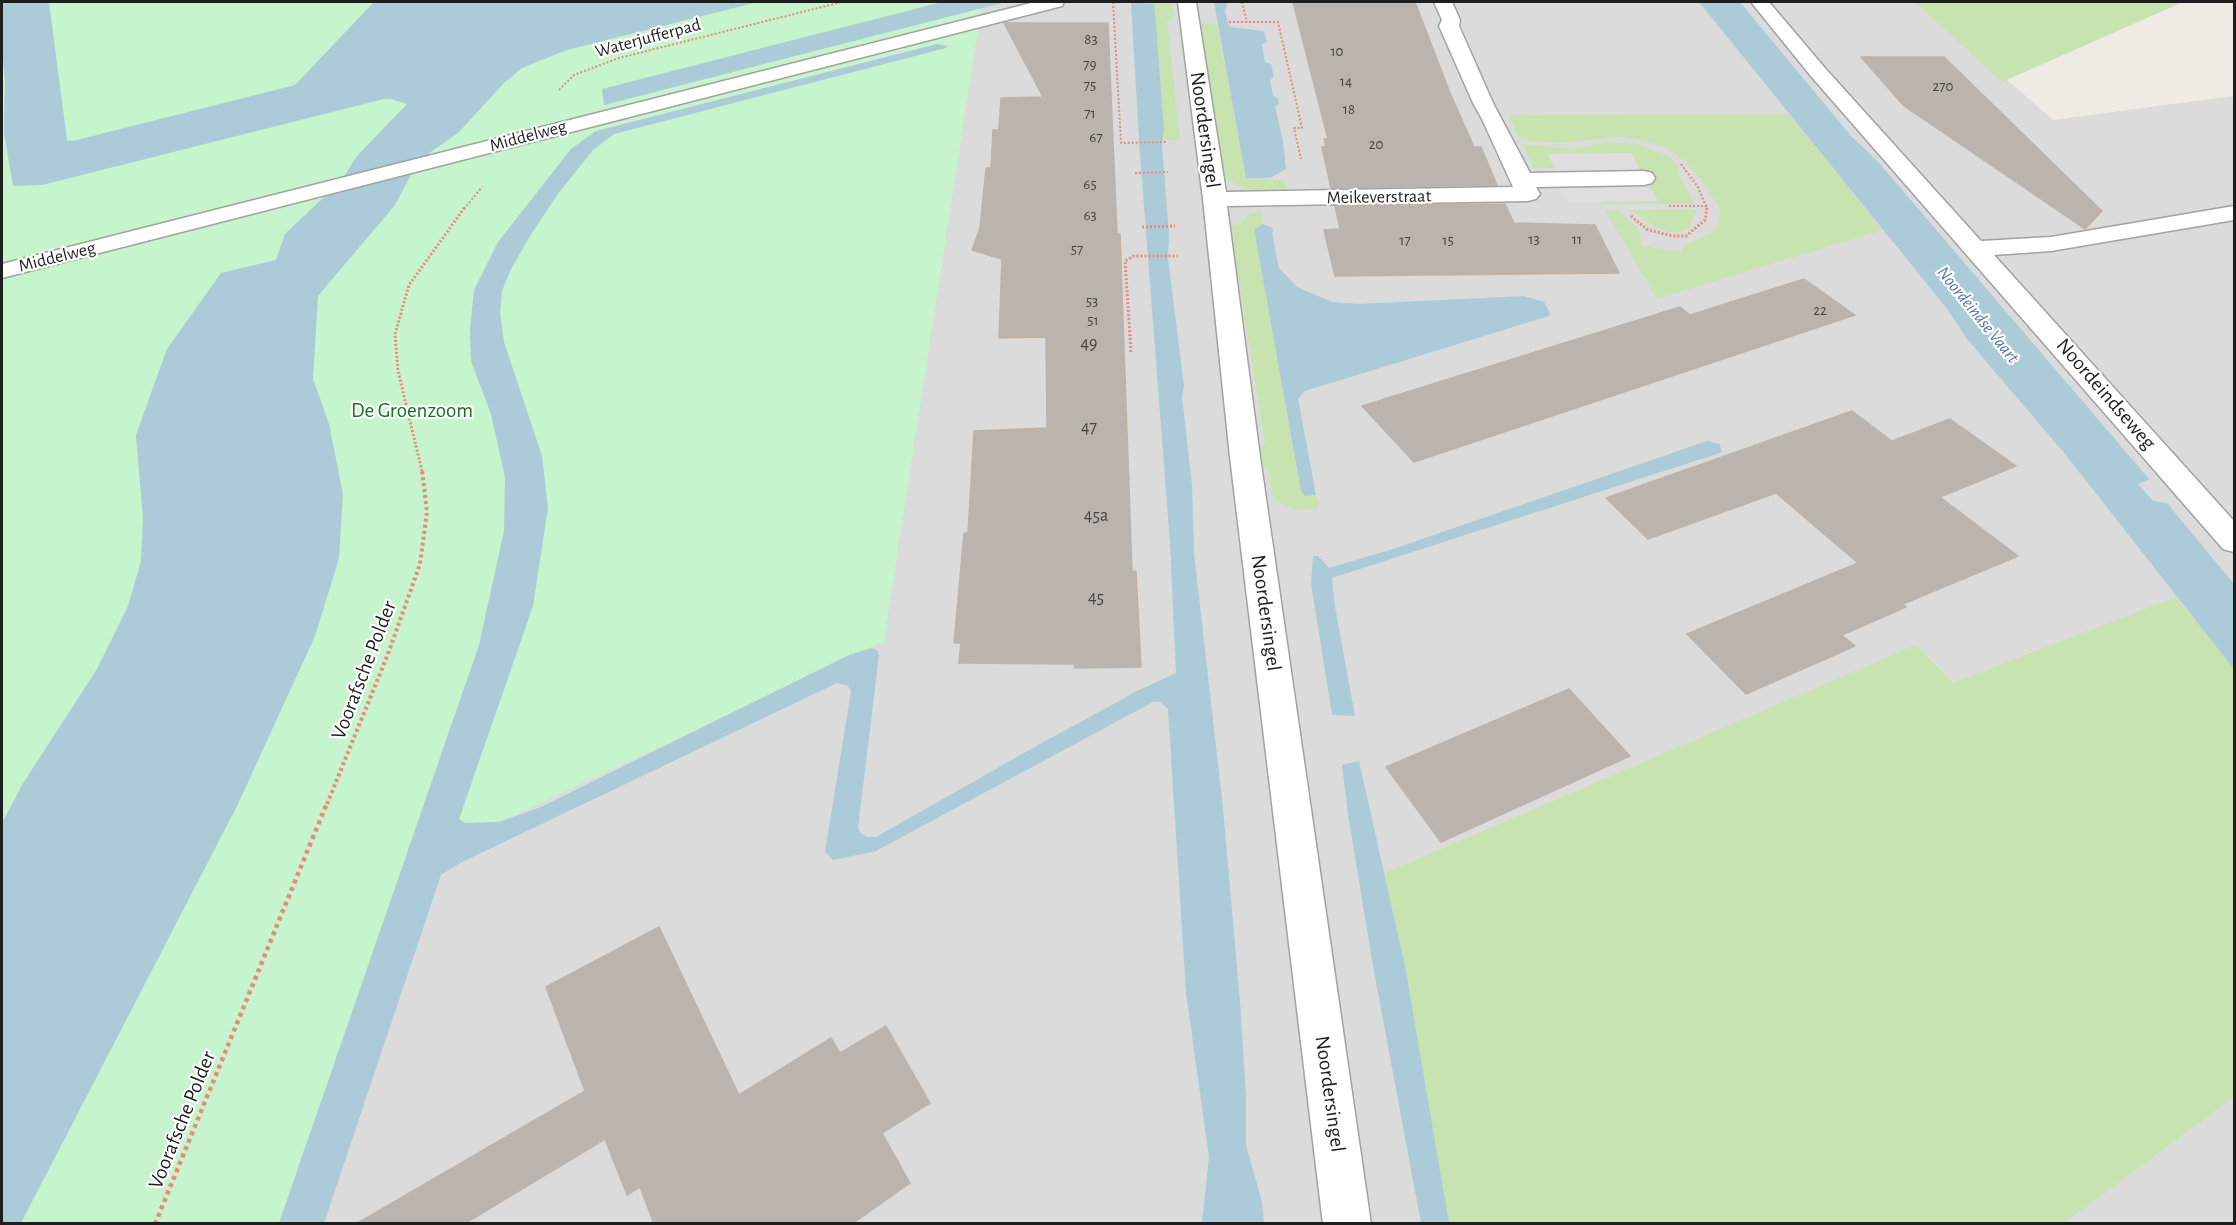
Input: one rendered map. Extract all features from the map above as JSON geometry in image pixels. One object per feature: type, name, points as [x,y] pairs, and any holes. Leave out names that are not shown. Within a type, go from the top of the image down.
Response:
[{"type":"street","name":"Middelweg","points":[[2,271],[1055,2]]},
{"type":"street","name":"Noordersingel","points":[[1186,2],[1215,199],[1247,468],[1347,1224]]},
{"type":"street","points":[[1443,2],[1451,20],[1449,26],[1483,103],[1493,118],[1522,180],[1644,178]]},
{"type":"street","name":"Noordeindseweg","points":[[1760,2],[1817,71],[1977,248],[2235,541]]},
{"type":"street","name":"Meikeverstraat","points":[[1215,199],[1528,194],[1522,180]]},
{"type":"street","points":[[1977,248],[2051,244],[2235,213]]},
{"type":"path","name":"Waterjufferpad","points":[[525,137],[545,106],[563,86],[574,75],[588,68],[619,58],[842,2]]},
{"type":"path","name":"Noordersingel","points":[[1113,2],[1120,143],[1168,142]]},
{"type":"path","points":[[1242,2],[1247,22]]},
{"type":"path","points":[[1236,22],[1278,22],[1302,128],[1294,128],[1303,168],[1288,177],[1291,198]]},
{"type":"path","name":"Voorafsche Polder","points":[[155,1224],[388,654],[420,564],[427,512],[422,470],[398,371],[395,334],[398,316],[409,285],[450,224],[525,137]]},
{"type":"path","points":[[1135,173],[1174,172]]},
{"type":"path","points":[[1142,227],[1177,226]]},
{"type":"path","points":[[1131,352],[1125,261],[1134,256],[1169,256]]},
{"type":"shaded area","points":[[982,2],[1918,2],[2053,120],[2234,96],[2234,1223],[306,1224],[437,852]]},
{"type":"shaded area","points":[[1631,153],[1658,201],[1568,202],[1548,154]]},
{"type":"green space","name":"De Groenzoom","points":[[2,2],[982,2],[884,641],[437,852],[306,1223],[2,1224]]},
{"type":"green space","points":[[1149,2],[1171,2],[1173,5],[1175,17],[1167,21],[1180,140],[1164,141]]},
{"type":"green space","points":[[1915,2],[2183,2],[2002,82]]},
{"type":"green space","points":[[1201,24],[1217,24],[1246,178],[1284,180],[1286,189],[1252,190],[1236,185],[1224,177]]},
{"type":"green space","points":[[1789,114],[1882,230],[1657,299],[1605,210],[1617,210],[1638,228],[1641,246],[1681,252],[1684,245],[1711,233],[1719,223],[1720,209],[1705,185],[1684,160],[1662,146],[1638,139],[1616,137],[1561,143],[1531,141],[1519,138],[1509,115]]},
{"type":"green space","points":[[1608,142],[1638,144],[1670,157],[1680,169],[1676,170],[1695,204],[1602,204],[1601,201],[1658,201],[1631,153],[1548,154],[1555,168],[1533,168],[1523,144],[1571,149]]},
{"type":"green space","points":[[1697,209],[1689,228],[1677,233],[1662,231],[1629,210]]},
{"type":"green space","points":[[1262,212],[1263,224],[1254,229],[1298,477],[1301,491],[1316,495],[1319,507],[1315,509],[1295,510],[1276,501],[1272,494],[1268,469],[1259,465],[1257,450],[1265,444],[1230,225],[1242,224],[1250,213]]},
{"type":"green space","points":[[2176,597],[2234,669],[2234,1097],[2064,1223],[1449,1223],[1405,966],[1385,873],[1916,645],[1953,683]]},
{"type":"water","points":[[2,2],[49,2],[67,140],[73,141],[295,85],[374,2],[758,2],[567,50],[522,68],[504,83],[459,132],[424,157],[413,171],[395,205],[318,296],[313,379],[329,424],[343,494],[339,558],[315,636],[237,806],[21,1223],[2,1224],[2,823],[22,785],[97,669],[128,606],[141,561],[143,518],[136,435],[167,349],[221,273],[276,260],[285,234],[342,180],[356,157],[407,104],[384,99],[42,185],[13,186],[4,133],[5,79],[2,50]]},
{"type":"water","points":[[942,2],[1006,2],[604,105],[602,89]]},
{"type":"water","points":[[1131,2],[1154,4],[1155,13],[1164,130],[1162,145],[1169,234],[1168,258],[1184,386],[1182,396],[1192,485],[1194,553],[1223,808],[1240,1002],[1246,1097],[1246,1145],[1262,1202],[1264,1223],[1202,1223],[1209,1157],[1186,993],[1168,709],[1160,702],[1153,702],[876,851],[833,860],[825,852],[851,691],[848,686],[837,683],[460,863],[441,875],[324,1223],[279,1223],[479,645],[504,531],[505,477],[491,414],[471,361],[470,329],[474,290],[498,242],[571,149],[596,131],[937,44],[948,46],[614,134],[593,150],[557,195],[530,236],[511,269],[502,291],[500,313],[504,342],[542,456],[548,508],[533,606],[459,819],[465,823],[499,822],[541,807],[849,655],[872,648],[877,650],[879,655],[858,828],[860,833],[867,837],[876,837],[1137,691],[1176,673],[1170,543],[1139,141]]},
{"type":"water","points":[[1214,2],[1228,2],[1225,11],[1229,27],[1264,31],[1267,42],[1262,44],[1264,58],[1265,62],[1271,64],[1274,77],[1270,80],[1273,95],[1278,98],[1279,104],[1275,106],[1286,169],[1270,178],[1246,178]]},
{"type":"water","name":"Noordeindse Vaart","points":[[1699,2],[1740,2],[1851,136],[1879,163],[2149,479],[2138,484],[2153,501],[2167,503],[2234,584],[2234,669],[2065,454],[1967,339],[1948,310]]},
{"type":"water","points":[[1263,224],[1274,230],[1272,233],[1279,268],[1297,287],[1332,302],[1359,304],[1524,296],[1544,302],[1550,313],[1549,316],[1305,391],[1298,399],[1316,495],[1305,496],[1301,491],[1254,229]]},
{"type":"water","points":[[1707,441],[1719,444],[1722,451],[1332,578],[1335,607],[1355,716],[1332,715],[1311,583],[1313,556],[1318,556],[1329,568],[1393,549]]},
{"type":"water","points":[[1359,761],[1405,966],[1449,1223],[1421,1223],[1373,966],[1348,814],[1342,765]]},
{"type":"building","points":[[1293,2],[1415,2],[1450,93],[1474,147],[1481,147],[1497,185],[1331,188],[1322,147],[1326,147],[1324,139],[1328,139]]},
{"type":"building","points":[[1004,23],[1108,23],[1117,234],[1120,234],[1132,572],[1136,571],[1141,667],[1074,668],[1075,664],[959,663],[961,643],[954,643],[964,533],[968,533],[974,431],[1047,428],[1046,337],[999,338],[1002,259],[972,250],[980,228],[986,168],[991,168],[993,130],[999,130],[1001,98],[1043,97]]},
{"type":"building","points":[[1861,57],[1944,57],[2102,211],[2085,229],[1904,106]]},
{"type":"building","points":[[1505,204],[1514,223],[1595,225],[1619,273],[1335,276],[1324,230],[1340,229],[1335,206]]},
{"type":"building","points":[[1804,279],[1855,315],[1414,462],[1362,406],[1680,307],[1690,315]]},
{"type":"building","points":[[1852,411],[1892,441],[1950,419],[2016,466],[1940,497],[2018,556],[1903,604],[1906,607],[1842,635],[1855,646],[1746,694],[1687,634],[1858,563],[1776,493],[1648,539],[1606,498]]},
{"type":"building","points":[[1569,689],[1630,756],[1441,842],[1386,767]]},
{"type":"building","points":[[659,927],[739,1095],[831,1038],[840,1053],[886,1026],[930,1103],[882,1133],[910,1183],[852,1224],[654,1224],[640,1187],[627,1195],[605,1139],[464,1224],[356,1224],[585,1091],[546,987]]}]
